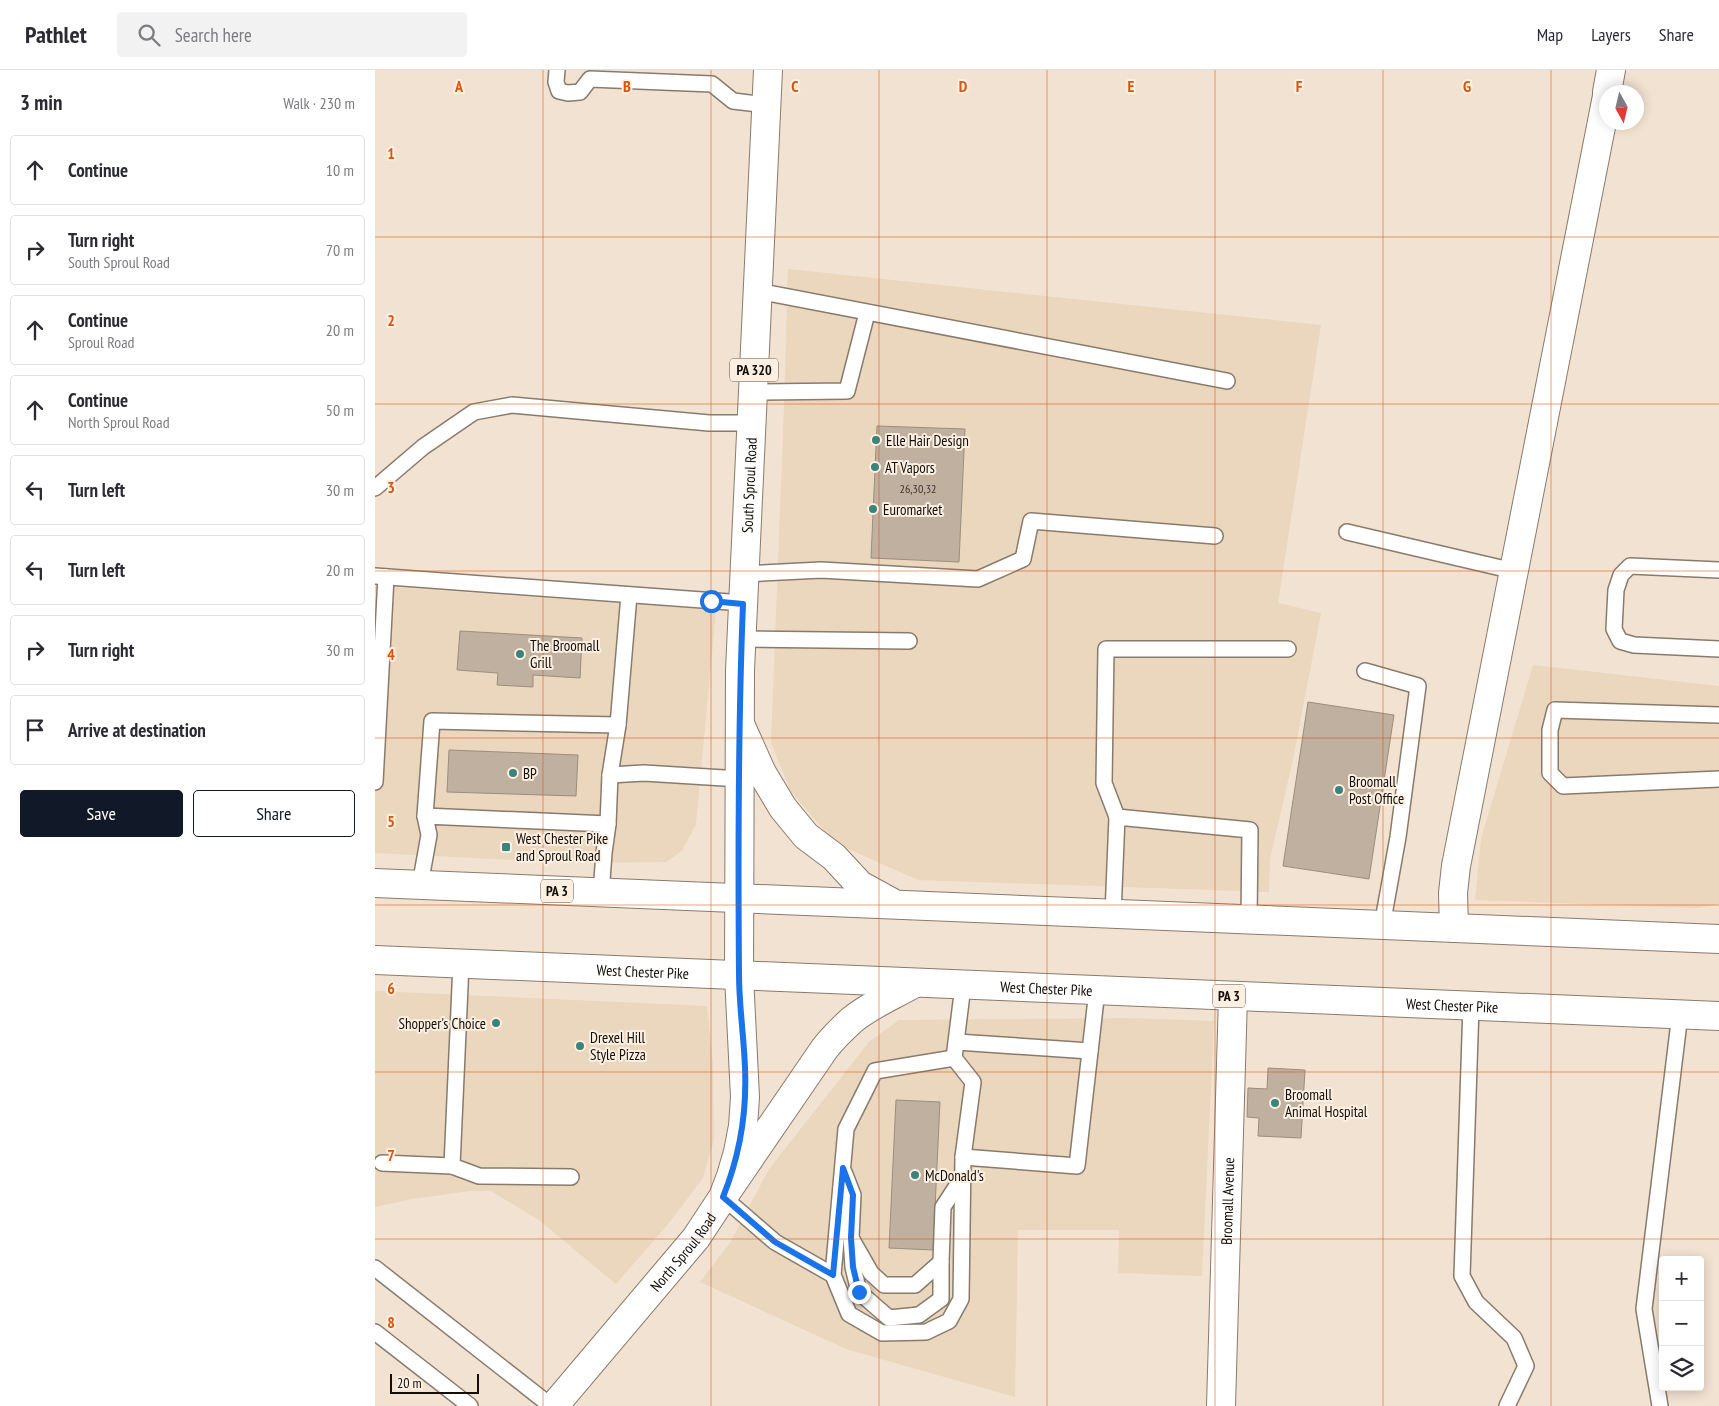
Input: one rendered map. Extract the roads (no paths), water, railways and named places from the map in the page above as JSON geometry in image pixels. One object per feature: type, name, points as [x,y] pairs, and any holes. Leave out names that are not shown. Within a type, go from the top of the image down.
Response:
[{"type":"main road","name":"South Sproul Road","points":[[739,899],[740,724],[744,574],[768,70]]},
{"type":"main road","points":[[1608,85],[1611,70]]},
{"type":"main road","points":[[1454,928],[1453,893],[1456,866],[1600,130]]},
{"type":"main road","points":[[740,724],[762,773],[783,808],[806,836],[834,857],[860,885],[897,905]]},
{"type":"main road","name":"PA 3","points":[[375,883],[1719,939]]},
{"type":"main road","name":"PA 320","points":[[739,899],[739,976]]},
{"type":"main road","name":"West Chester Pike","points":[[375,960],[1719,1016]]},
{"type":"main road","name":"North Sproul Road","points":[[552,1406],[696,1238],[723,1197],[738,1152],[744,1107],[745,1068],[739,976]]},
{"type":"main road","points":[[723,1197],[825,1048],[838,1033],[853,1019],[915,983]]},
{"type":"main road","name":"Broomall Avenue","points":[[1221,1406],[1233,996]]},
{"type":"lane","points":[[557,70],[556,82],[559,91],[568,93],[580,92],[590,79],[712,84],[733,101],[766,105]]},
{"type":"lane","points":[[757,291],[1227,381]]},
{"type":"lane","points":[[753,392],[847,391],[867,313]]},
{"type":"lane","points":[[375,488],[423,447],[473,412],[512,405],[709,423],[751,423]]},
{"type":"lane","points":[[744,574],[821,570],[978,579],[1023,559],[1031,521],[1215,536]]},
{"type":"lane","points":[[1347,532],[1514,571]]},
{"type":"lane","points":[[1719,570],[1631,566],[1621,575],[1615,590],[1614,629],[1620,641],[1634,646],[1719,649]]},
{"type":"lane","points":[[375,782],[381,577],[743,604]]},
{"type":"lane","points":[[601,893],[608,824],[610,775],[618,725],[629,595]]},
{"type":"lane","points":[[742,639],[909,641]]},
{"type":"lane","points":[[1113,914],[1117,817],[1104,783],[1106,649],[1288,649]]},
{"type":"lane","points":[[1365,671],[1418,686],[1398,837],[1382,926]]},
{"type":"lane","points":[[1719,715],[1555,710],[1550,730],[1550,773],[1563,786],[1719,779]]},
{"type":"lane","points":[[420,885],[429,835],[425,816],[432,721],[618,725]]},
{"type":"lane","points":[[610,775],[644,773],[740,779]]},
{"type":"lane","points":[[425,816],[608,824]]},
{"type":"lane","points":[[1117,817],[1250,830],[1249,920]]},
{"type":"lane","points":[[451,1166],[461,964]]},
{"type":"lane","points":[[954,1058],[875,1071],[846,1129],[833,1275],[849,1314],[882,1333],[926,1332],[949,1321],[961,1299],[963,1157],[973,1082],[954,1058],[963,986]]},
{"type":"lane","points":[[963,1157],[1077,1166],[1097,990]]},
{"type":"lane","points":[[1471,1006],[1462,1276],[1475,1302],[1514,1338],[1526,1366],[1507,1406]]},
{"type":"lane","points":[[1660,1406],[1644,1309],[1680,1014]]},
{"type":"lane","points":[[957,1042],[1090,1051]]},
{"type":"lane","points":[[382,1163],[451,1166],[479,1176],[571,1178]]},
{"type":"lane","points":[[843,1168],[853,1195],[851,1238],[853,1267],[859,1292],[889,1318],[919,1315],[941,1299],[943,1207],[962,1177]]},
{"type":"lane","points":[[723,1197],[775,1242],[833,1275]]},
{"type":"lane","points":[[851,1238],[871,1273],[884,1285],[915,1284],[941,1262]]},
{"type":"lane","points":[[375,1268],[552,1406]]},
{"type":"lane","points":[[375,1332],[469,1406]]},
{"type":"place","name":"Elle Hair Design","points":[[876,440]]},
{"type":"place","name":"AT Vapors","points":[[875,467]]},
{"type":"place","name":"Euromarket","points":[[873,509]]},
{"type":"place","name":"The Broomall Grill","points":[[520,654]]},
{"type":"place","name":"BP","points":[[513,773]]},
{"type":"place","name":"Broomall Post Office","points":[[1339,790]]},
{"type":"place","name":"West Chester Pike and Sproul Road","points":[[506,847]]},
{"type":"place","name":"Shopper's Choice","points":[[496,1023]]},
{"type":"place","name":"Drexel Hill Style Pizza","points":[[580,1046]]},
{"type":"place","name":"Broomall Animal Hospital","points":[[1275,1103]]},
{"type":"place","name":"McDonald's","points":[[915,1175]]}]
